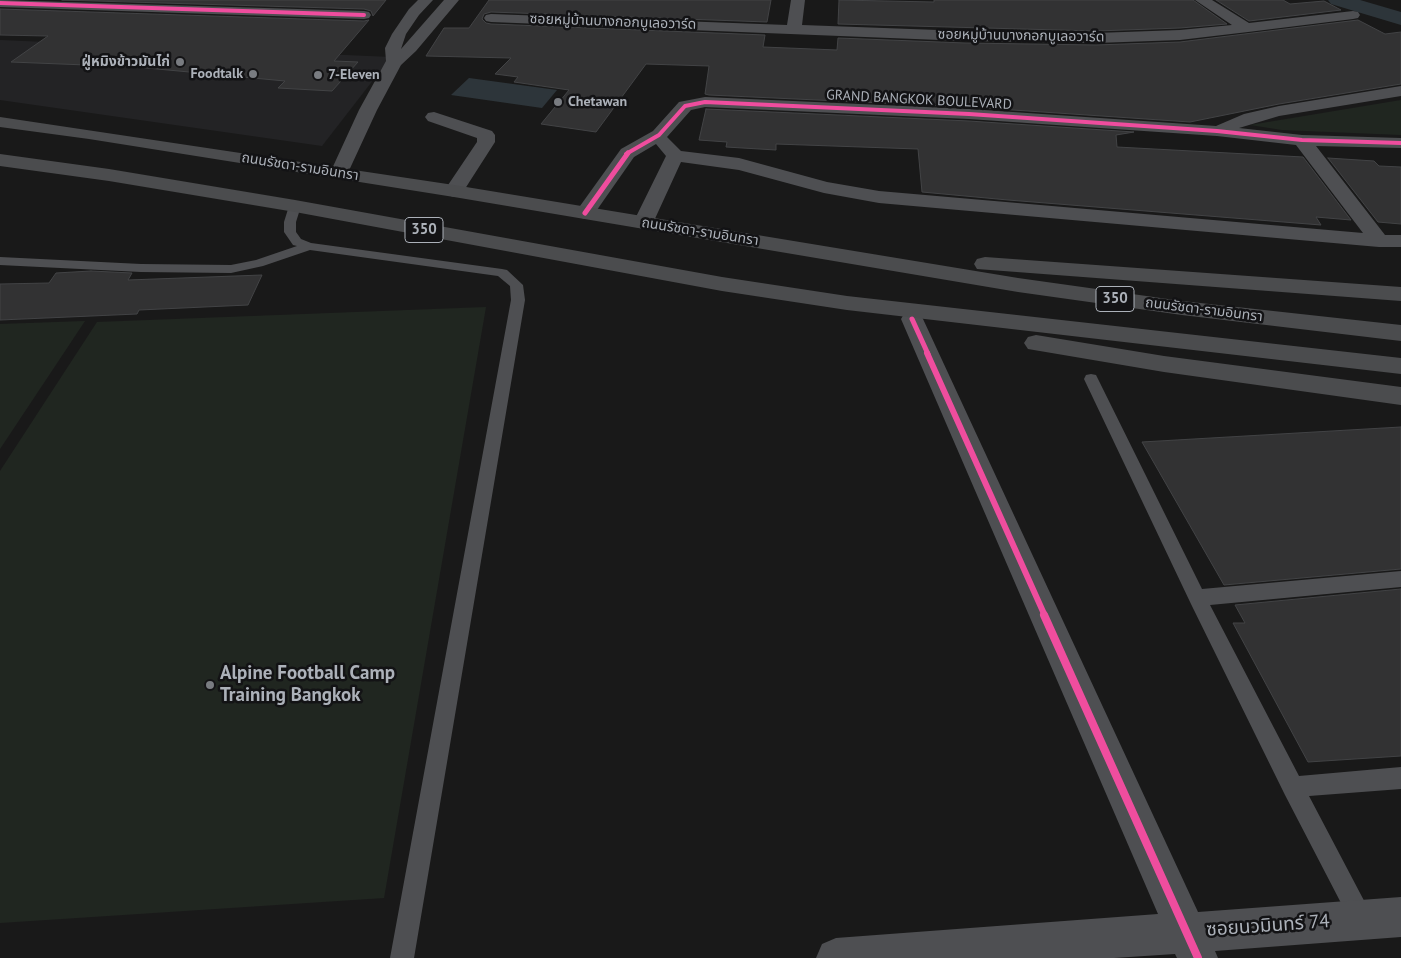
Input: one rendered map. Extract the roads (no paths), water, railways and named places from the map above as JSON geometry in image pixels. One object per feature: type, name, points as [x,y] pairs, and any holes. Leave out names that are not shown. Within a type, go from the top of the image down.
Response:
[{"type":"main road","name":"ถนนรัชดา-รามอินทรา","points":[[0,122],[89,134],[454,191],[1028,287],[1191,309],[1401,333]]},
{"type":"main road","name":"350","points":[[0,160],[109,175],[295,206],[722,284],[847,303],[1401,366]]},
{"type":"main road","points":[[832,254],[1401,294]]},
{"type":"main road","points":[[847,303],[912,319],[1033,343],[1164,364],[1401,396]]},
{"type":"street","points":[[239,12],[251,0]]},
{"type":"street","points":[[394,62],[393,48],[398,34],[414,12],[426,0]]},
{"type":"street","points":[[339,173],[368,110],[394,62],[411,48],[452,0]]},
{"type":"street","points":[[794,28],[798,0]]},
{"type":"street","points":[[1202,0],[1248,28]]},
{"type":"street","points":[[0,3],[364,15]]},
{"type":"street","name":"ซอยหมู่บ้านบางกอกบูเลอวาร์ด","points":[[491,18],[794,28],[965,36],[1096,38],[1180,35],[1353,15]]},
{"type":"street","points":[[1216,131],[1250,118],[1279,111],[1401,91]]},
{"type":"street","name":"GRAND BANGKOK BOULEVARD","points":[[585,213],[627,153],[659,136],[685,106],[705,102],[969,114],[1216,131],[1302,140],[1401,143]]},
{"type":"street","points":[[434,117],[486,135],[486,142],[454,191]]},
{"type":"street","points":[[659,136],[674,156],[739,164],[824,187],[879,197],[1379,241],[1401,241]]},
{"type":"street","points":[[1302,140],[1379,241]]},
{"type":"street","points":[[643,222],[674,156]]},
{"type":"street","points":[[912,319],[1191,945]]},
{"type":"street","name":"ซอยนวมินทร์ 74","points":[[836,958],[1191,945],[1362,920],[1401,917]]},
{"type":"lane","points":[[295,206],[290,222],[290,232],[297,242],[309,246],[502,273],[516,285],[518,300],[402,958]]},
{"type":"lane","points":[[0,261],[141,268],[231,269],[259,263],[309,246]]},
{"type":"lane","points":[[1090,379],[1197,598],[1362,920]]},
{"type":"lane","points":[[1197,598],[1401,579]]},
{"type":"lane","points":[[1293,786],[1401,778]]},
{"type":"waterway","points":[[1338,0],[1401,19]]},
{"type":"place","name":"ฝู่หมิงข้าวมันไก่","points":[[180,62]]},
{"type":"place","name":"Foodtalk","points":[[253,74]]},
{"type":"place","name":"7-Eleven","points":[[318,75]]},
{"type":"place","name":"Chetawan","points":[[558,102]]},
{"type":"place","name":"Alpine Football Camp Training Bangkok","points":[[210,685]]}]
